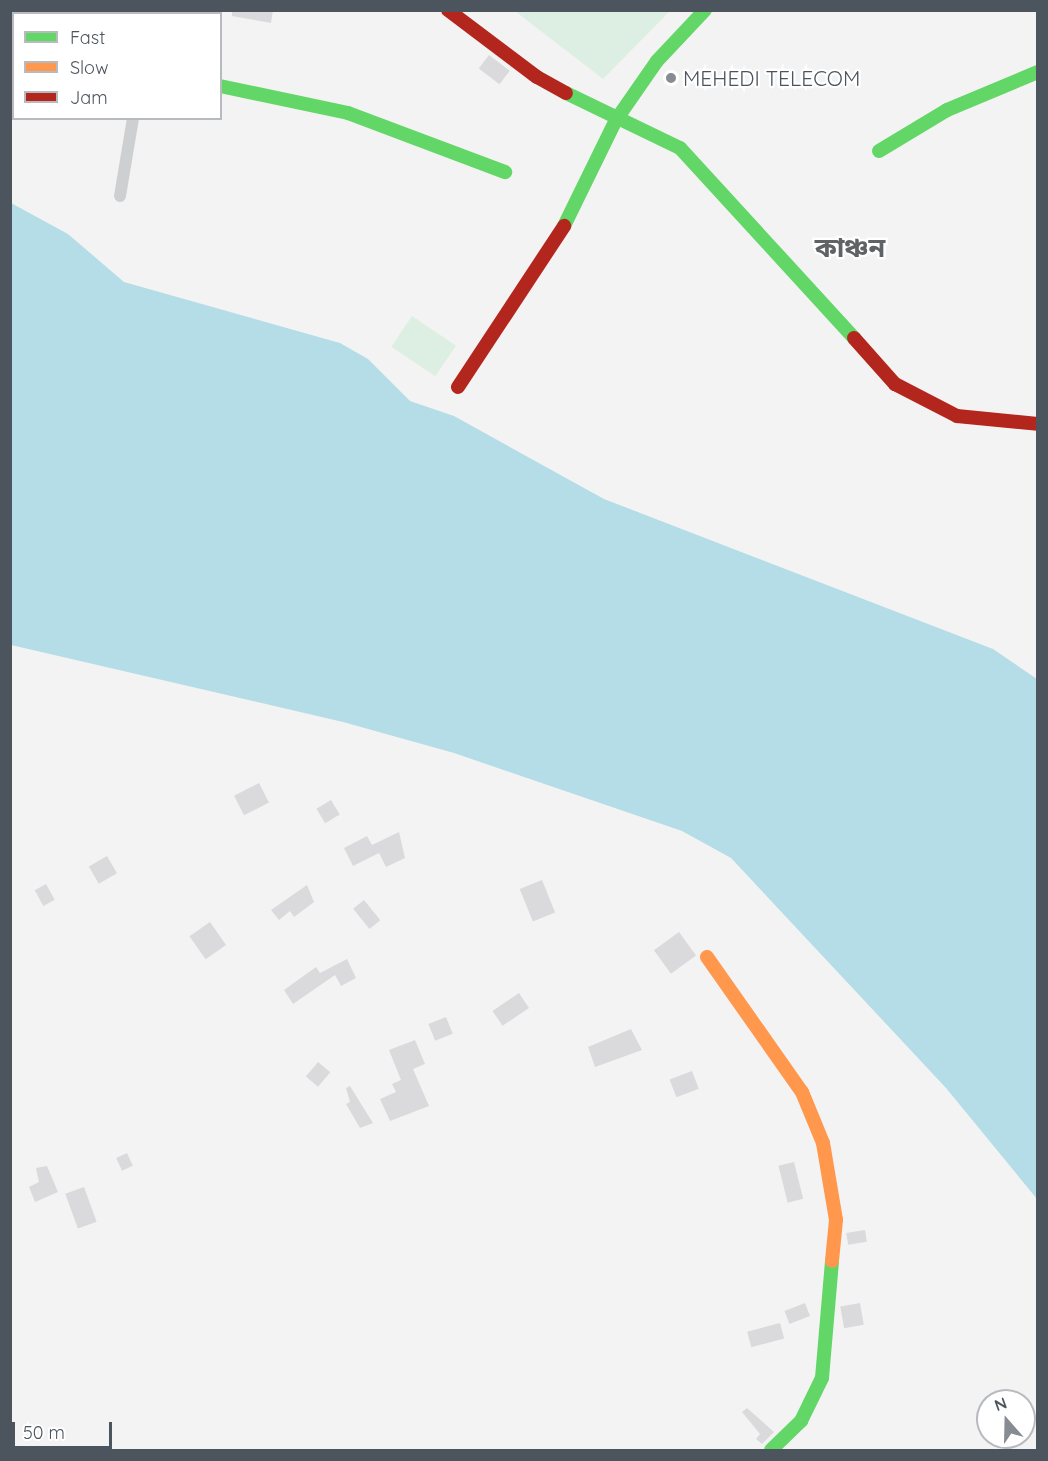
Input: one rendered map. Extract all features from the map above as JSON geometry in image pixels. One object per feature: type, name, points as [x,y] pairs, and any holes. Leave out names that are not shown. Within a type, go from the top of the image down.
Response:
[{"type":"street","points":[[448,10],[537,77],[616,120],[680,148],[895,384],[957,416],[1038,424]]},
{"type":"street","points":[[458,387],[538,272],[588,185],[616,120],[657,61],[705,10]]},
{"type":"street","points":[[879,151],[947,110],[1038,72]]},
{"type":"street","points":[[222,87],[348,113],[505,172]]},
{"type":"street","points":[[120,195],[133,120]]},
{"type":"street","points":[[707,957],[802,1092],[823,1143],[836,1220],[822,1378],[801,1420],[771,1450]]},
{"type":"green space","points":[[515,11],[670,11],[603,79]]},
{"type":"green space","points":[[412,316],[456,346],[435,376],[391,347]]},
{"type":"water","points":[[11,203],[68,234],[124,282],[340,343],[368,359],[410,401],[454,416],[604,499],[993,649],[1037,679],[1037,1199],[946,1088],[731,858],[682,831],[454,753],[343,722],[11,645]]},
{"type":"building","points":[[232,10],[273,10],[271,23],[232,16]]},
{"type":"building","points":[[489,55],[510,71],[500,84],[479,69]]},
{"type":"building","points":[[259,783],[269,803],[244,815],[234,796]]},
{"type":"building","points":[[331,800],[340,815],[325,823],[316,809]]},
{"type":"building","points":[[399,832],[405,858],[386,867],[379,853],[353,866],[344,848],[367,836],[372,845]]},
{"type":"building","points":[[107,856],[117,873],[99,884],[89,866]]},
{"type":"building","points":[[542,880],[555,912],[533,921],[520,889]]},
{"type":"building","points":[[46,884],[55,900],[43,906],[35,890]]},
{"type":"building","points":[[307,885],[314,902],[294,917],[290,911],[279,920],[271,910]]},
{"type":"building","points":[[364,900],[380,920],[369,929],[353,909]]},
{"type":"building","points":[[210,922],[226,945],[206,959],[190,936]]},
{"type":"building","points":[[679,932],[696,955],[671,974],[654,950]]},
{"type":"building","points":[[347,959],[356,978],[341,986],[335,975],[293,1004],[284,990],[316,967],[320,973]]},
{"type":"building","points":[[519,993],[529,1008],[503,1026],[492,1011]]},
{"type":"building","points":[[446,1017],[453,1034],[435,1041],[428,1024]]},
{"type":"building","points":[[631,1029],[642,1050],[595,1067],[588,1047]]},
{"type":"building","points":[[415,1040],[425,1064],[413,1069],[429,1106],[390,1121],[380,1099],[396,1092],[392,1084],[401,1080],[389,1050]]},
{"type":"building","points":[[318,1062],[330,1072],[318,1087],[306,1077]]},
{"type":"building","points":[[692,1071],[699,1089],[676,1097],[670,1080]]},
{"type":"building","points":[[350,1086],[373,1123],[360,1128],[346,1104],[350,1102],[346,1088]]},
{"type":"building","points":[[127,1153],[133,1166],[122,1171],[116,1158]]},
{"type":"building","points":[[794,1162],[803,1199],[788,1203],[778,1166]]},
{"type":"building","points":[[47,1166],[58,1192],[35,1202],[29,1187],[39,1182],[36,1168]]},
{"type":"building","points":[[84,1187],[97,1222],[78,1229],[65,1194]]},
{"type":"building","points":[[865,1230],[867,1242],[848,1245],[846,1233]]},
{"type":"building","points":[[805,1303],[810,1316],[789,1324],[784,1311]]},
{"type":"building","points":[[860,1303],[864,1325],[844,1328],[840,1306]]},
{"type":"building","points":[[780,1323],[784,1338],[751,1347],[747,1332]]},
{"type":"building","points":[[747,1408],[774,1432],[762,1444],[756,1439],[760,1434],[742,1412]]},
{"type":"traffic: fast","points":[[564,226],[616,120],[657,61],[705,10]]},
{"type":"traffic: fast","points":[[879,151],[947,110],[1038,72]]},
{"type":"traffic: fast","points":[[222,86],[348,113],[505,172]]},
{"type":"traffic: fast","points":[[566,93],[680,148],[854,338]]},
{"type":"traffic: fast","points":[[771,1450],[801,1421],[822,1378],[832,1261]]},
{"type":"traffic: slow","points":[[707,957],[802,1092],[823,1143],[836,1220],[832,1261]]},
{"type":"traffic: jam","points":[[448,10],[537,77],[566,93]]},
{"type":"traffic: jam","points":[[458,387],[564,226]]},
{"type":"traffic: jam","points":[[854,338],[895,384],[957,416],[1038,424]]},
{"type":"place","name":"MEHEDI TELECOM","points":[[671,78]]},
{"type":"district","name":"কাঞ্চন","points":[[850,248]]}]
